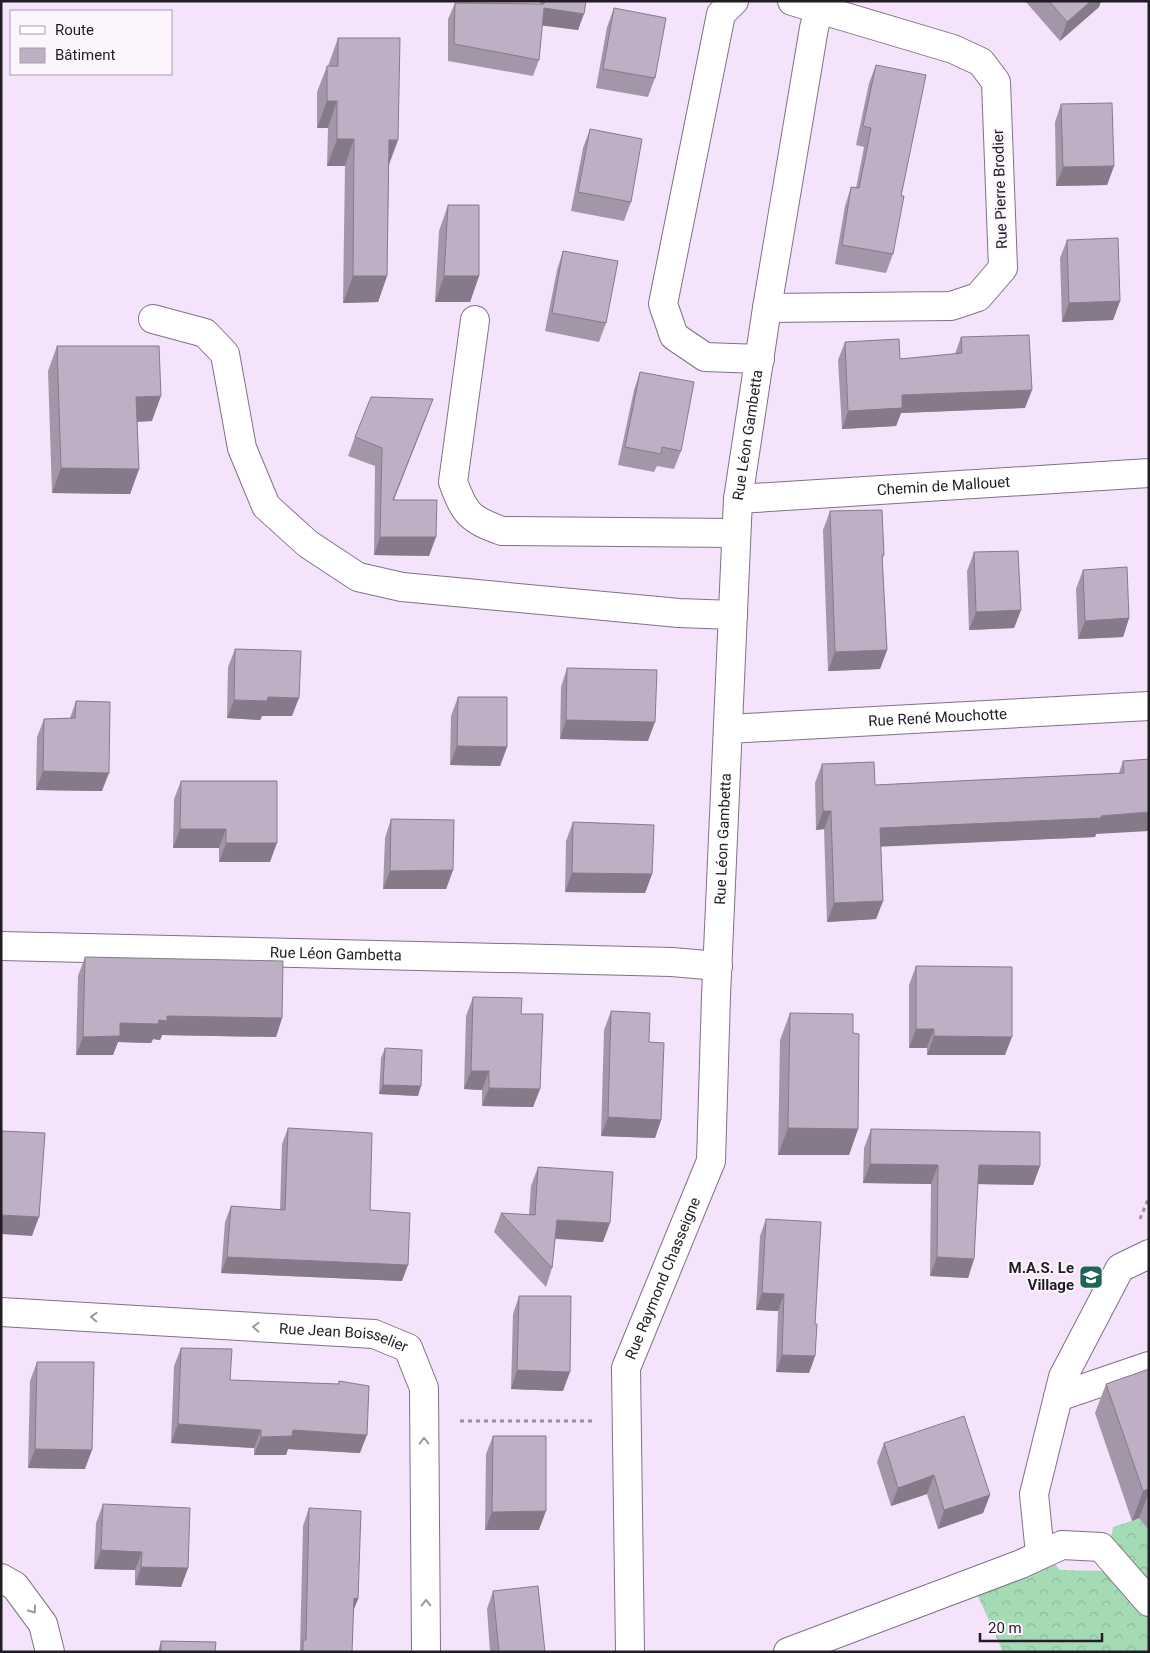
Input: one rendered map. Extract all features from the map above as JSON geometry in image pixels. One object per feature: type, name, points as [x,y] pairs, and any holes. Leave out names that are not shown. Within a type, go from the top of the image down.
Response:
[{"type":"street","points":[[734,1],[720,14],[663,304],[674,336],[705,356],[760,359]]},
{"type":"street","name":"Rue Pierre Brodier","points":[[767,308],[951,306],[978,297],[1003,268],[996,82],[981,62],[953,49],[819,6],[792,1]]},
{"type":"street","name":"Rue Léon Gambetta","points":[[1,946],[672,962],[718,966],[738,499],[767,308],[819,6]]},
{"type":"street","points":[[153,319],[205,333],[225,354],[242,448],[266,506],[308,544],[358,577],[402,588],[679,613],[733,615]]},
{"type":"street","points":[[475,320],[452,482],[462,507],[480,523],[502,531],[736,533]]},
{"type":"street","name":"Chemin de Mallouet","points":[[738,499],[1149,473]]},
{"type":"street","name":"Rue René Mouchotte","points":[[728,729],[1149,706]]},
{"type":"street","name":"Rue Raymond Chasseigne","points":[[630,1652],[626,1368],[711,1160],[718,966]]},
{"type":"street","points":[[1040,1554],[1034,1494],[1063,1377],[1120,1268],[1149,1254]]},
{"type":"street","name":"Rue Jean Boisselier","points":[[1,1312],[374,1334],[408,1348],[424,1388],[426,1652]]},
{"type":"street","points":[[1058,1397],[1149,1366]]},
{"type":"street","points":[[788,1652],[1021,1564],[1062,1545],[1101,1548],[1149,1602]]},
{"type":"street","points":[[1,1578],[15,1586],[43,1624],[50,1652]]},
{"type":"path","points":[[424,1422],[627,1420]]},
{"type":"green space","points":[[1149,1515],[1149,1652],[1003,1652],[977,1594],[1051,1559],[1060,1570],[1105,1571],[1113,1527]]},
{"type":"building","points":[[544,1],[586,1],[584,14],[544,8],[539,60],[454,44],[455,3],[544,4]]},
{"type":"building","points":[[1049,1],[1091,1],[1067,22]]},
{"type":"building","points":[[614,8],[666,18],[655,78],[603,69]]},
{"type":"building","points":[[338,38],[400,38],[398,140],[389,140],[387,276],[353,276],[354,139],[337,139],[337,101],[327,101],[327,66],[338,66]]},
{"type":"building","points":[[876,65],[926,75],[901,196],[904,196],[893,254],[842,245],[851,187],[859,188],[871,128],[863,126]]},
{"type":"building","points":[[1112,103],[1114,166],[1063,167],[1061,104]]},
{"type":"building","points":[[590,129],[642,139],[631,202],[578,192]]},
{"type":"building","points":[[448,205],[479,205],[479,276],[444,276]]},
{"type":"building","points":[[1118,238],[1120,301],[1069,303],[1067,240]]},
{"type":"building","points":[[563,251],[618,261],[606,323],[552,313]]},
{"type":"building","points":[[1029,335],[1032,390],[902,395],[902,408],[848,411],[845,342],[899,339],[900,359],[962,353],[961,337]]},
{"type":"building","points":[[57,346],[159,346],[161,396],[136,397],[139,469],[61,468]]},
{"type":"building","points":[[640,372],[694,382],[681,451],[662,447],[661,454],[625,447]]},
{"type":"building","points":[[371,397],[433,399],[393,500],[437,500],[436,537],[380,537],[382,448],[355,437]]},
{"type":"building","points":[[882,510],[884,555],[882,555],[887,650],[835,652],[830,511]]},
{"type":"building","points":[[1018,551],[1021,610],[976,612],[974,552]]},
{"type":"building","points":[[1127,567],[1129,618],[1085,621],[1083,570]]},
{"type":"building","points":[[235,649],[301,651],[299,698],[268,697],[267,701],[234,700]]},
{"type":"building","points":[[567,668],[657,670],[655,722],[566,720]]},
{"type":"building","points":[[458,697],[507,697],[507,747],[457,746]]},
{"type":"building","points":[[76,701],[110,702],[109,773],[43,771],[44,719],[75,718]]},
{"type":"building","points":[[1149,759],[1149,812],[1101,816],[1101,818],[880,828],[883,901],[834,903],[831,811],[823,811],[822,764],[874,762],[875,785],[1124,773],[1123,761]]},
{"type":"building","points":[[181,781],[277,781],[277,843],[226,843],[226,829],[180,829]]},
{"type":"building","points":[[391,819],[454,820],[453,870],[390,871]]},
{"type":"building","points":[[573,822],[654,825],[652,874],[572,873]]},
{"type":"building","points":[[85,957],[283,961],[282,1018],[167,1016],[167,1021],[159,1020],[158,1024],[120,1023],[120,1036],[83,1037]]},
{"type":"building","points":[[916,966],[1012,967],[1012,1037],[934,1036],[934,1029],[916,1029]]},
{"type":"building","points":[[473,997],[522,998],[521,1014],[543,1014],[540,1089],[489,1088],[489,1071],[471,1071]]},
{"type":"building","points":[[611,1011],[650,1013],[649,1042],[664,1043],[661,1120],[608,1117]]},
{"type":"building","points":[[790,1013],[853,1014],[853,1033],[859,1034],[858,1129],[788,1128]]},
{"type":"building","points":[[385,1048],[422,1050],[421,1086],[383,1085]]},
{"type":"building","points":[[288,1128],[372,1133],[370,1210],[410,1213],[408,1265],[227,1257],[231,1206],[285,1210]]},
{"type":"building","points":[[871,1129],[1040,1132],[1040,1166],[979,1165],[974,1259],[937,1257],[938,1165],[870,1164]]},
{"type":"building","points":[[1,1131],[45,1133],[39,1217],[1,1215]]},
{"type":"building","points":[[538,1167],[613,1172],[610,1223],[557,1220],[552,1268],[501,1213],[535,1215]]},
{"type":"building","points":[[766,1219],[821,1222],[815,1356],[782,1355],[784,1294],[762,1293]]},
{"type":"building","points":[[519,1296],[571,1296],[570,1372],[517,1370]]},
{"type":"building","points":[[181,1348],[232,1349],[230,1380],[339,1384],[339,1381],[369,1386],[367,1435],[293,1430],[292,1436],[261,1437],[261,1430],[178,1424]]},
{"type":"building","points":[[37,1362],[94,1362],[92,1450],[35,1449]]},
{"type":"building","points":[[1149,1369],[1149,1489],[1143,1491],[1106,1384]]},
{"type":"building","points":[[964,1416],[990,1495],[944,1510],[934,1475],[898,1488],[884,1443]]},
{"type":"building","points":[[493,1436],[546,1436],[546,1511],[492,1512]]},
{"type":"building","points":[[103,1504],[190,1508],[188,1568],[141,1567],[142,1552],[101,1550]]},
{"type":"building","points":[[309,1508],[361,1511],[358,1599],[354,1598],[352,1652],[303,1652],[303,1640],[306,1640]]},
{"type":"building","points":[[538,1586],[545,1652],[499,1652],[493,1591]]},
{"type":"building","points":[[161,1641],[216,1642],[215,1652],[161,1652]]},
{"type":"place","name":"M.A.S. Le Village","points":[[1091,1277]]}]
